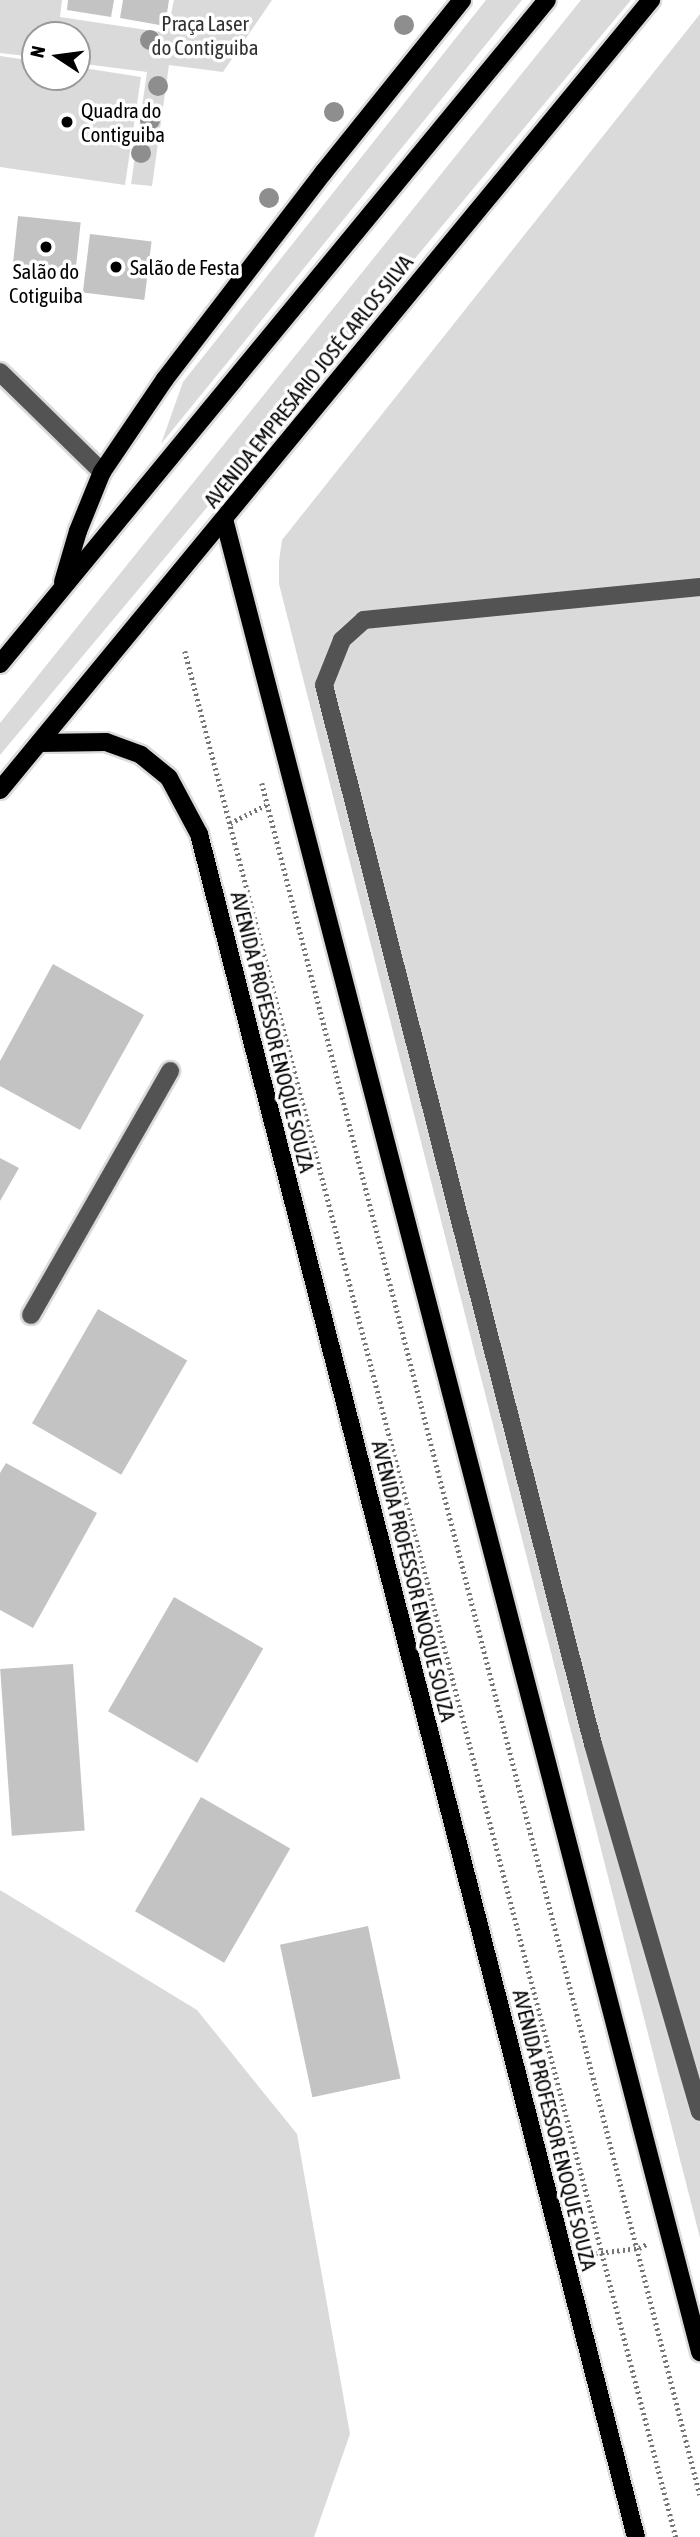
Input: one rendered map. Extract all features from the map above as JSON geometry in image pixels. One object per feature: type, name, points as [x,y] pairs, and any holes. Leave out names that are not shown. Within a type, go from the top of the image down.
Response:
[{"type":"main road","points":[[61,590],[78,531],[102,472],[173,368],[323,173],[462,0]]},
{"type":"main road","points":[[0,664],[547,0]]},
{"type":"main road","name":"AVENIDA EMPRESÁRIO JOSÉ CARLOS SILVA","points":[[0,790],[651,0]]},
{"type":"main road","points":[[224,519],[700,2352]]},
{"type":"main road","name":"AVENIDA PROFESSOR ENOQUE SOUZA","points":[[39,743],[106,742],[141,755],[169,778],[199,834],[636,2537]]},
{"type":"street","points":[[0,372],[102,472]]},
{"type":"street","points":[[700,587],[364,620],[342,640],[324,685],[593,1744],[700,2112]]},
{"type":"street","points":[[31,1315],[170,1071]]},
{"type":"path","points":[[185,651],[676,2537]]},
{"type":"path","points":[[260,778],[639,2248],[700,2495]]},
{"type":"path","points":[[230,823],[266,804]]},
{"type":"path","points":[[565,2257],[639,2248],[669,2231]]},
{"type":"green space","name":"Praça Laser do Contiguiba","points":[[0,0],[62,0],[60,17],[87,21],[21,21],[21,55],[0,53]]},
{"type":"green space","name":"Praça Laser do Contiguiba","points":[[174,0],[272,0],[223,72],[169,65],[152,186],[131,184],[147,72],[91,65],[91,22],[167,33]]},
{"type":"green space","points":[[486,0],[522,0],[161,444],[183,382]]},
{"type":"green space","points":[[581,0],[631,0],[0,755],[0,723]]},
{"type":"green space","points":[[700,14],[700,2238],[279,584],[279,561],[282,540]]},
{"type":"green space","name":"Quadra do Contiguiba","points":[[0,56],[21,59],[21,91],[91,91],[91,69],[141,77],[125,185],[0,167]]},
{"type":"green space","points":[[0,1890],[197,2010],[297,2134],[350,2434],[314,2537],[0,2537]]},
{"type":"building","points":[[68,0],[114,0],[111,17],[67,10]]},
{"type":"building","points":[[123,0],[169,0],[165,26],[120,18]]},
{"type":"building","name":"Salão do Cotiguiba","points":[[18,216],[81,223],[75,278],[12,272]]},
{"type":"building","name":"Salão de Festa","points":[[90,234],[152,242],[144,300],[83,293]]},
{"type":"building","points":[[53,964],[144,1015],[80,1130],[0,1086],[0,1061]]},
{"type":"building","points":[[0,1158],[19,1168],[0,1201]]},
{"type":"building","points":[[98,1309],[187,1360],[121,1475],[32,1423]]},
{"type":"building","points":[[6,1463],[97,1513],[33,1628],[0,1610],[0,1473]]},
{"type":"building","points":[[174,1597],[263,1648],[197,1763],[108,1711]]},
{"type":"building","points":[[73,1664],[85,1831],[12,1836],[0,1669]]},
{"type":"building","points":[[201,1797],[290,1848],[224,1963],[135,1911]]},
{"type":"building","points":[[368,1926],[400,2079],[312,2097],[280,1945]]},
{"type":"place","name":"Quadra do Contiguiba","points":[[67,122]]},
{"type":"place","name":"Salão do Cotiguiba","points":[[46,247]]},
{"type":"place","name":"Salão de Festa","points":[[116,267]]}]
